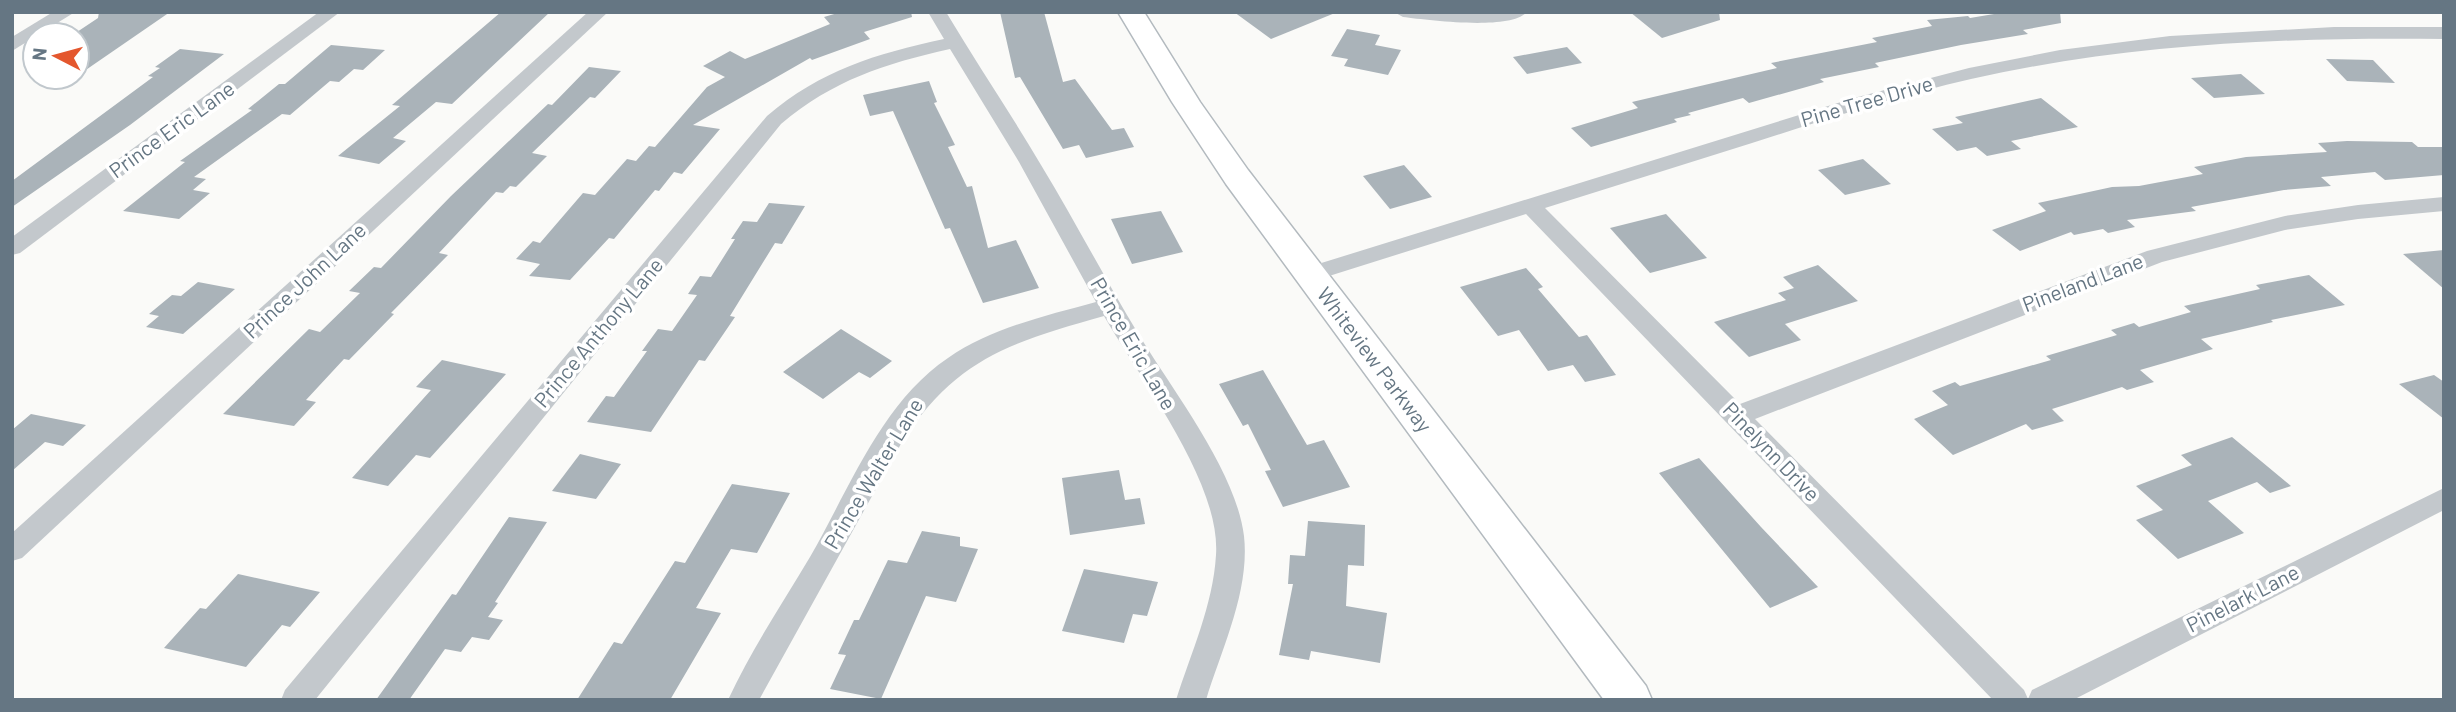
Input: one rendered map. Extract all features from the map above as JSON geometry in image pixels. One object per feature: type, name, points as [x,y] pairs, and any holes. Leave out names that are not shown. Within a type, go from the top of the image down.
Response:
[{"type":"street","points":[[12,45],[66,12]]},
{"type":"street","name":"Prince Eric Lane","points":[[12,248],[331,12]]},
{"type":"street","name":"Prince John Lane","points":[[15,543],[599,12]]},
{"type":"street","name":"Prince Eric Lane","points":[[937,12],[1029,163],[1109,306],[1203,464],[1221,502],[1229,531],[1230,559],[1224,595],[1191,700]]},
{"type":"street","name":"Whiteview Parkway","points":[[1131,12],[1205,130],[1630,700]]},
{"type":"street","points":[[1403,12],[1469,19],[1518,12]]},
{"type":"street","points":[[2348,12],[2371,33]]},
{"type":"street","name":"Pine Tree Drive","points":[[1310,274],[1860,103],[2005,66],[2108,48],[2192,39],[2444,33]]},
{"type":"street","name":"Prince Anthony Lane","points":[[296,700],[774,120],[811,90],[850,69],[954,42]]},
{"type":"street","name":"Pineland Lane","points":[[1736,416],[2165,252],[2285,223],[2358,212],[2444,204]]},
{"type":"street","name":"Pinelynn Drive","points":[[1530,205],[2013,700]]},
{"type":"street","name":"Prince Walter Lane","points":[[743,700],[893,436],[925,391],[955,365],[993,343],[1109,306]]},
{"type":"street","name":"Pinelark Lane","points":[[2043,700],[2444,498]]},
{"type":"building","points":[[99,12],[170,12],[91,66],[91,23],[98,18]]},
{"type":"building","points":[[501,12],[550,12],[452,104],[436,102],[393,138],[406,141],[379,164],[338,156],[400,106],[392,105]]},
{"type":"building","points":[[841,12],[911,12],[912,17],[864,32],[870,39],[812,60],[810,58],[693,125],[720,129],[682,174],[674,172],[659,191],[655,190],[614,239],[609,238],[570,280],[529,276],[540,264],[516,259],[533,241],[540,243],[583,193],[595,195],[627,159],[636,161],[649,146],[655,147],[707,87],[725,77],[703,66],[730,51],[745,59],[830,24],[824,17]]},
{"type":"building","points":[[1000,12],[1044,12],[1063,82],[1075,79],[1112,130],[1124,128],[1134,147],[1086,158],[1079,145],[1063,149],[1020,77],[1015,78]]},
{"type":"building","points":[[1234,12],[1335,12],[1335,13],[1271,39]]},
{"type":"building","points":[[1630,12],[1719,12],[1720,20],[1662,38]]},
{"type":"building","points":[[2006,12],[2060,12],[2061,23],[2023,30],[2028,34],[1875,63],[1879,67],[1820,79],[1824,82],[1749,103],[1743,98],[1688,113],[1691,115],[1674,119],[1677,122],[1591,147],[1571,128],[1638,108],[1632,102],[1777,68],[1771,63],[1877,42],[1872,38],[1932,26],[1927,20],[1970,18]]},
{"type":"building","points":[[1347,29],[1380,35],[1375,45],[1401,50],[1388,75],[1344,66],[1348,59],[1331,56]]},
{"type":"building","points":[[331,45],[385,50],[363,70],[354,69],[339,82],[330,81],[290,115],[282,114],[194,177],[206,179],[193,190],[210,193],[179,219],[123,211],[185,162],[180,161],[252,110],[248,109],[279,84],[285,84]]},
{"type":"building","points":[[1567,47],[1582,63],[1527,74],[1513,57]]},
{"type":"building","points":[[180,49],[224,54],[130,125],[12,207],[12,181],[153,77],[148,76],[160,68],[155,67]]},
{"type":"building","points":[[2326,59],[2373,60],[2395,83],[2347,81]]},
{"type":"building","points":[[589,67],[621,71],[595,98],[590,97],[532,153],[547,156],[516,187],[510,186],[503,193],[496,192],[439,253],[448,255],[349,360],[344,359],[306,400],[316,402],[294,426],[223,414],[309,329],[320,332],[360,293],[349,291],[374,267],[381,268],[451,196],[548,104],[552,105]]},
{"type":"building","points":[[2241,74],[2265,94],[2214,98],[2191,78]]},
{"type":"building","points":[[929,81],[937,102],[934,103],[955,145],[948,147],[967,187],[972,186],[988,248],[1016,240],[1039,288],[983,303],[950,228],[945,229],[893,111],[870,116],[863,95]]},
{"type":"building","points":[[2041,98],[2078,127],[2011,141],[2021,149],[1987,156],[1976,147],[1957,151],[1932,129],[1963,123],[1955,117]]},
{"type":"building","points":[[2412,142],[2418,147],[2444,147],[2444,175],[2385,180],[2375,172],[2321,177],[2331,186],[2284,190],[2191,207],[2196,211],[2127,220],[2135,227],[2108,233],[2103,229],[2074,235],[2071,232],[2020,251],[1992,230],[2046,211],[2038,203],[2112,187],[2139,186],[2203,174],[2194,167],[2246,157],[2327,152],[2318,143]]},
{"type":"building","points":[[1863,159],[1891,184],[1845,195],[1818,170]]},
{"type":"building","points":[[1404,165],[1432,197],[1390,209],[1363,176]]},
{"type":"building","points":[[769,203],[805,206],[782,244],[775,243],[730,316],[735,317],[705,361],[699,360],[651,432],[587,422],[606,396],[614,397],[647,351],[642,351],[658,329],[672,331],[697,295],[688,294],[700,276],[711,277],[743,221],[757,222]]},
{"type":"building","points":[[1161,211],[1183,252],[1132,264],[1111,219]]},
{"type":"building","points":[[1666,214],[1707,258],[1650,273],[1610,228]]},
{"type":"building","points":[[2444,250],[2444,289],[2403,254]]},
{"type":"building","points":[[1818,265],[1858,301],[1785,324],[1801,340],[1749,357],[1714,322],[1786,300],[1778,293],[1794,288],[1783,277]]},
{"type":"building","points":[[1526,268],[1543,287],[1538,289],[1579,337],[1587,335],[1616,375],[1585,382],[1573,365],[1548,371],[1519,330],[1498,336],[1460,287]]},
{"type":"building","points":[[2309,275],[2345,305],[2271,320],[2273,322],[2201,339],[2213,349],[2140,370],[2154,382],[2127,390],[2122,387],[2052,409],[2064,421],[2032,430],[2026,424],[1953,455],[1914,419],[1948,405],[1932,391],[1955,382],[1960,386],[2051,360],[2046,356],[2117,335],[2111,330],[2134,323],[2139,327],[2191,312],[2184,306],[2260,289],[2256,285]]},
{"type":"building","points":[[198,282],[235,289],[183,334],[146,327],[159,316],[149,314],[172,295],[181,296]]},
{"type":"building","points":[[841,329],[892,361],[870,378],[859,372],[823,399],[783,372]]},
{"type":"building","points":[[442,360],[506,374],[430,458],[416,455],[388,486],[352,478],[431,390],[416,387]]},
{"type":"building","points":[[1263,370],[1307,445],[1324,440],[1350,487],[1283,507],[1265,471],[1271,470],[1248,424],[1243,426],[1219,384]]},
{"type":"building","points":[[2434,375],[2444,382],[2444,419],[2399,384]]},
{"type":"building","points":[[31,414],[86,425],[63,446],[45,442],[12,471],[12,430]]},
{"type":"building","points":[[2232,437],[2291,486],[2270,493],[2257,482],[2208,501],[2244,533],[2178,559],[2136,520],[2163,510],[2136,486],[2192,465],[2181,455]]},
{"type":"building","points":[[580,454],[621,464],[596,499],[552,491]]},
{"type":"building","points":[[1699,458],[1818,587],[1770,608],[1659,473]]},
{"type":"building","points":[[1119,470],[1125,500],[1140,498],[1145,524],[1070,535],[1062,478]]},
{"type":"building","points":[[732,484],[790,493],[757,553],[731,549],[696,608],[721,613],[670,700],[577,700],[614,642],[622,644],[675,561],[685,563]]},
{"type":"building","points":[[509,517],[547,522],[495,602],[498,603],[488,617],[503,620],[489,640],[472,637],[461,652],[445,649],[409,700],[376,700],[452,594],[456,595]]},
{"type":"building","points":[[1308,521],[1365,525],[1364,566],[1348,565],[1346,606],[1387,613],[1380,663],[1311,651],[1309,660],[1279,655],[1293,584],[1288,584],[1290,555],[1305,556]]},
{"type":"building","points":[[922,531],[960,537],[960,546],[978,549],[956,602],[926,596],[881,699],[830,689],[846,655],[838,654],[854,620],[859,620],[888,560],[907,563]]},
{"type":"building","points":[[1084,569],[1158,582],[1147,616],[1133,614],[1124,643],[1062,631]]},
{"type":"building","points":[[238,574],[320,592],[290,627],[282,625],[246,667],[164,648],[200,608],[206,609]]}]
